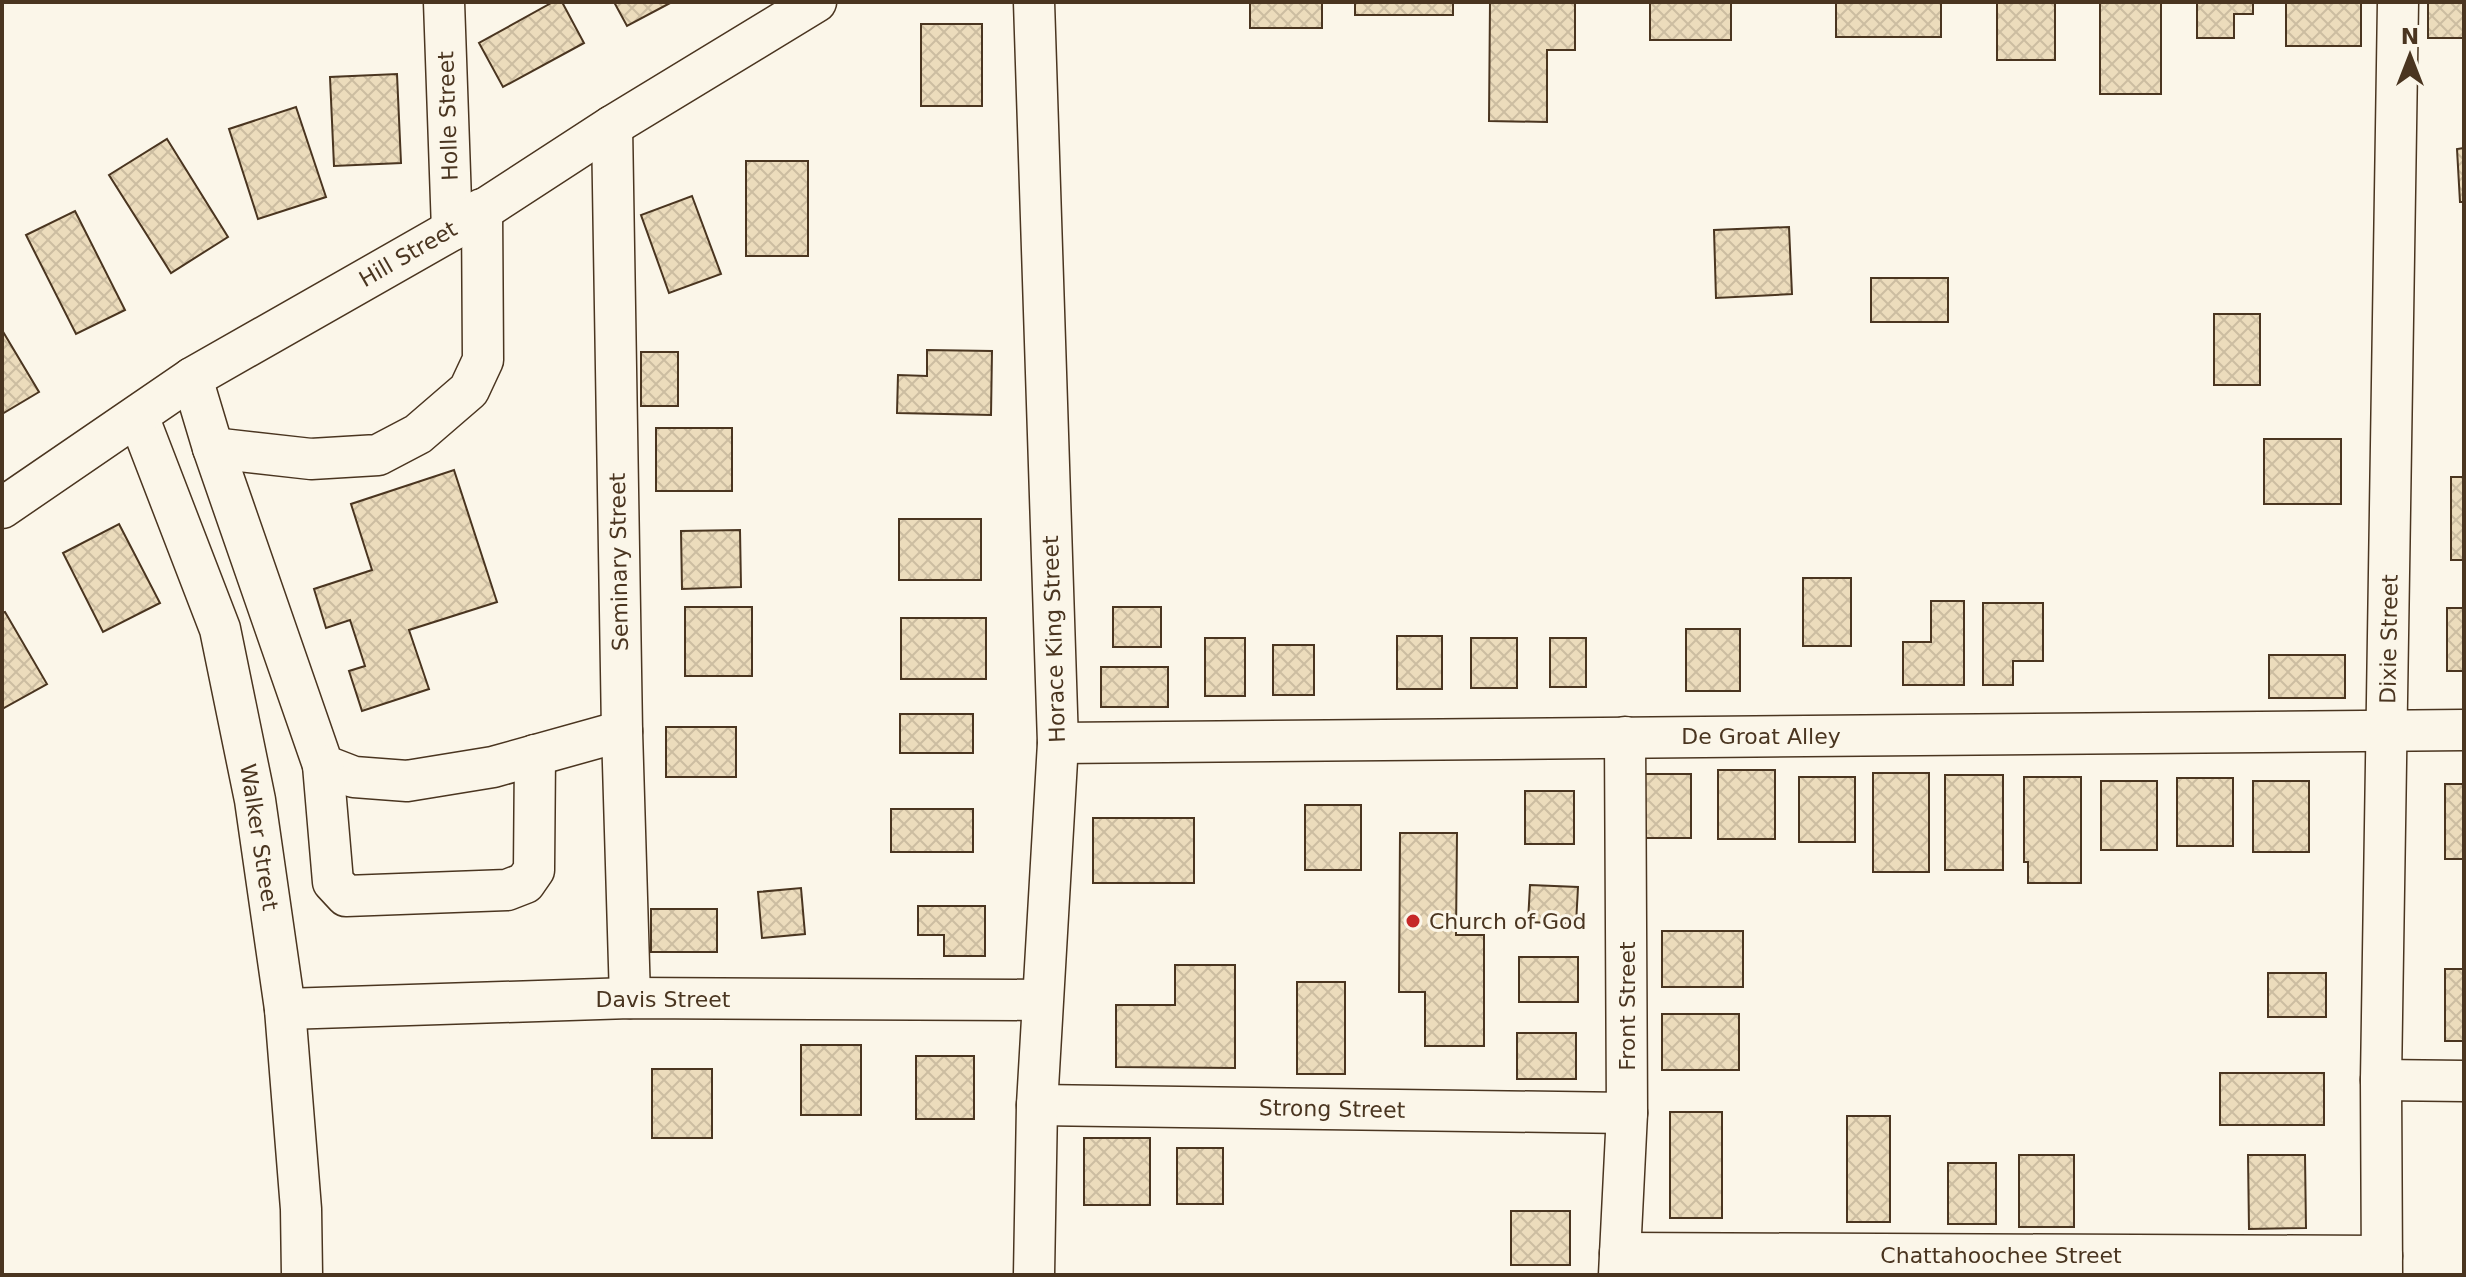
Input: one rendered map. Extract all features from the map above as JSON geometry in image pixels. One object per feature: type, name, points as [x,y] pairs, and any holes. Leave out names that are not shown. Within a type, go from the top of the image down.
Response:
[{"type":"street","name":"Holle Street","points":[[213,448],[311,459],[378,455],[418,434],[469,390],[483,360],[444,2]]},
{"type":"street","name":"Hill Street","points":[[2,508],[192,378],[467,219],[612,126],[816,2]]},
{"type":"street","name":"Horace King Street","points":[[1034,2],[1058,743],[1037,1105],[1034,1275]]},
{"type":"street","name":"Dixie Street","points":[[2382,1266],[2381,1080],[2398,2]]},
{"type":"street","name":"Seminary Street","points":[[612,126],[622,731],[630,998]]},
{"type":"street","points":[[192,378],[213,448],[323,765],[333,882],[346,896],[507,890],[525,883],[534,870],[535,755]]},
{"type":"street","name":"Walker Street","points":[[138,416],[220,629],[255,800],[285,1009],[301,1209],[302,1275]]},
{"type":"street","name":"De Groat Alley","points":[[1058,743],[2464,730]]},
{"type":"street","points":[[323,765],[354,777],[407,781],[493,767],[622,731]]},
{"type":"street","name":"Front Street","points":[[1619,1264],[1627,1113],[1625,737]]},
{"type":"street","name":"Davis Street","points":[[285,1009],[630,998],[1042,1000]]},
{"type":"street","points":[[2381,1080],[2464,1081]]},
{"type":"street","name":"Strong Street","points":[[1037,1105],[1627,1113]]},
{"type":"street","name":"Chattahoochee Street","points":[[1619,1264],[2382,1266]]},
{"type":"building","points":[[553,2],[562,2],[584,43],[503,87],[479,43]]},
{"type":"building","points":[[614,2],[672,2],[627,26]]},
{"type":"building","points":[[1250,2],[1322,2],[1322,28],[1250,28]]},
{"type":"building","points":[[1355,2],[1453,2],[1453,15],[1355,15]]},
{"type":"building","points":[[1490,2],[1575,2],[1575,50],[1547,50],[1547,122],[1489,121]]},
{"type":"building","points":[[1650,2],[1731,2],[1731,40],[1650,40]]},
{"type":"building","points":[[1836,2],[1941,2],[1941,37],[1836,37]]},
{"type":"building","points":[[1997,2],[2055,2],[2055,60],[1997,60]]},
{"type":"building","points":[[2100,2],[2161,2],[2161,94],[2100,94]]},
{"type":"building","points":[[2197,2],[2253,2],[2253,14],[2234,14],[2234,38],[2197,38]]},
{"type":"building","points":[[2286,2],[2361,2],[2361,46],[2286,46]]},
{"type":"building","points":[[2428,2],[2464,2],[2464,38],[2428,38]]},
{"type":"building","points":[[921,24],[982,24],[982,106],[921,106]]},
{"type":"building","points":[[397,74],[401,163],[334,166],[330,77]]},
{"type":"building","points":[[296,107],[326,197],[258,219],[229,129]]},
{"type":"building","points":[[167,139],[228,237],[171,273],[109,175]]},
{"type":"building","points":[[2464,148],[2464,202],[2460,202],[2457,149]]},
{"type":"building","points":[[746,161],[808,161],[808,256],[746,256]]},
{"type":"building","points":[[692,196],[721,274],[669,293],[641,215]]},
{"type":"building","points":[[75,211],[125,310],[76,334],[26,235]]},
{"type":"building","points":[[1789,227],[1792,294],[1716,298],[1714,230]]},
{"type":"building","points":[[1871,278],[1948,278],[1948,322],[1871,322]]},
{"type":"building","points":[[2214,314],[2260,314],[2260,385],[2214,385]]},
{"type":"building","points":[[2,330],[39,392],[2,414]]},
{"type":"building","points":[[927,350],[992,351],[991,415],[897,413],[898,375],[927,376]]},
{"type":"building","points":[[641,352],[678,352],[678,406],[641,406]]},
{"type":"building","points":[[656,428],[732,428],[732,491],[656,491]]},
{"type":"building","points":[[2264,439],[2341,439],[2341,504],[2264,504]]},
{"type":"building","points":[[454,470],[497,602],[409,630],[429,689],[362,711],[349,671],[365,666],[350,620],[326,628],[314,589],[372,570],[351,504]]},
{"type":"building","points":[[2451,477],[2464,477],[2464,560],[2451,560]]},
{"type":"building","points":[[899,519],[981,519],[981,580],[899,580]]},
{"type":"building","points":[[119,524],[160,603],[103,632],[63,553]]},
{"type":"building","points":[[740,530],[741,587],[682,589],[681,531]]},
{"type":"building","points":[[1803,578],[1851,578],[1851,646],[1803,646]]},
{"type":"building","points":[[1931,601],[1964,601],[1964,685],[1903,685],[1903,642],[1931,642]]},
{"type":"building","points":[[1983,603],[2043,603],[2043,661],[2013,661],[2013,685],[1983,685]]},
{"type":"building","points":[[685,607],[752,607],[752,676],[685,676]]},
{"type":"building","points":[[1113,607],[1161,607],[1161,647],[1113,647]]},
{"type":"building","points":[[2447,608],[2464,608],[2464,671],[2447,671]]},
{"type":"building","points":[[5,612],[47,684],[2,709],[2,613]]},
{"type":"building","points":[[901,618],[986,618],[986,679],[901,679]]},
{"type":"building","points":[[1686,629],[1740,629],[1740,691],[1686,691]]},
{"type":"building","points":[[1397,636],[1442,636],[1442,689],[1397,689]]},
{"type":"building","points":[[1205,638],[1245,638],[1245,696],[1205,696]]},
{"type":"building","points":[[1471,638],[1517,638],[1517,688],[1471,688]]},
{"type":"building","points":[[1550,638],[1586,638],[1586,687],[1550,687]]},
{"type":"building","points":[[1273,645],[1314,645],[1314,695],[1273,695]]},
{"type":"building","points":[[2269,655],[2345,655],[2345,698],[2269,698]]},
{"type":"building","points":[[1101,667],[1168,667],[1168,707],[1101,707]]},
{"type":"building","points":[[900,714],[973,714],[973,753],[900,753]]},
{"type":"building","points":[[666,727],[736,727],[736,777],[666,777]]},
{"type":"building","points":[[1718,770],[1775,770],[1775,839],[1718,839]]},
{"type":"building","points":[[1873,773],[1929,773],[1929,872],[1873,872]]},
{"type":"building","points":[[1635,774],[1691,774],[1691,838],[1635,838]]},
{"type":"building","points":[[1945,775],[2003,775],[2003,870],[1945,870]]},
{"type":"building","points":[[1799,777],[1855,777],[1855,842],[1799,842]]},
{"type":"building","points":[[2024,777],[2081,777],[2081,883],[2028,883],[2028,862],[2024,862]]},
{"type":"building","points":[[2177,778],[2233,778],[2233,846],[2177,846]]},
{"type":"building","points":[[2101,781],[2157,781],[2157,850],[2101,850]]},
{"type":"building","points":[[2253,781],[2309,781],[2309,852],[2253,852]]},
{"type":"building","points":[[2445,784],[2464,784],[2464,859],[2445,859]]},
{"type":"building","points":[[1525,791],[1574,791],[1574,844],[1525,844]]},
{"type":"building","points":[[1305,805],[1361,805],[1361,870],[1305,870]]},
{"type":"building","points":[[891,809],[973,809],[973,852],[891,852]]},
{"type":"building","points":[[1093,818],[1194,818],[1194,883],[1093,883]]},
{"type":"building","points":[[1400,833],[1457,833],[1456,935],[1484,935],[1484,1046],[1425,1046],[1425,992],[1399,992]]},
{"type":"building","points":[[1530,885],[1578,887],[1576,924],[1528,922]]},
{"type":"building","points":[[801,888],[805,934],[762,938],[758,892]]},
{"type":"building","points":[[918,906],[985,906],[985,956],[944,956],[944,935],[918,935]]},
{"type":"building","points":[[651,909],[717,909],[717,952],[651,952]]},
{"type":"building","points":[[1662,931],[1743,931],[1743,987],[1662,987]]},
{"type":"building","points":[[1519,957],[1578,957],[1578,1002],[1519,1002]]},
{"type":"building","points":[[1175,965],[1235,965],[1235,1068],[1116,1067],[1116,1005],[1175,1005]]},
{"type":"building","points":[[2445,969],[2464,969],[2464,1041],[2445,1041]]},
{"type":"building","points":[[2268,973],[2326,973],[2326,1017],[2268,1017]]},
{"type":"building","points":[[1297,982],[1345,982],[1345,1074],[1297,1074]]},
{"type":"building","points":[[1662,1014],[1739,1014],[1739,1070],[1662,1070]]},
{"type":"building","points":[[1517,1033],[1576,1033],[1576,1079],[1517,1079]]},
{"type":"building","points":[[801,1045],[861,1045],[861,1115],[801,1115]]},
{"type":"building","points":[[916,1056],[974,1056],[974,1119],[916,1119]]},
{"type":"building","points":[[652,1069],[712,1069],[712,1138],[652,1138]]},
{"type":"building","points":[[2220,1073],[2324,1073],[2324,1125],[2220,1125]]},
{"type":"building","points":[[1670,1112],[1722,1112],[1722,1218],[1670,1218]]},
{"type":"building","points":[[1847,1116],[1890,1116],[1890,1222],[1847,1222]]},
{"type":"building","points":[[1084,1138],[1150,1138],[1150,1205],[1084,1205]]},
{"type":"building","points":[[1177,1148],[1223,1148],[1223,1204],[1177,1204]]},
{"type":"building","points":[[2019,1155],[2074,1155],[2074,1227],[2019,1227]]},
{"type":"building","points":[[2248,1155],[2305,1155],[2306,1228],[2249,1229]]},
{"type":"building","points":[[1948,1163],[1996,1163],[1996,1224],[1948,1224]]},
{"type":"building","points":[[1511,1211],[1570,1211],[1570,1265],[1511,1265]]},
{"type":"place","name":"Church of God","points":[[1413,921]]}]
